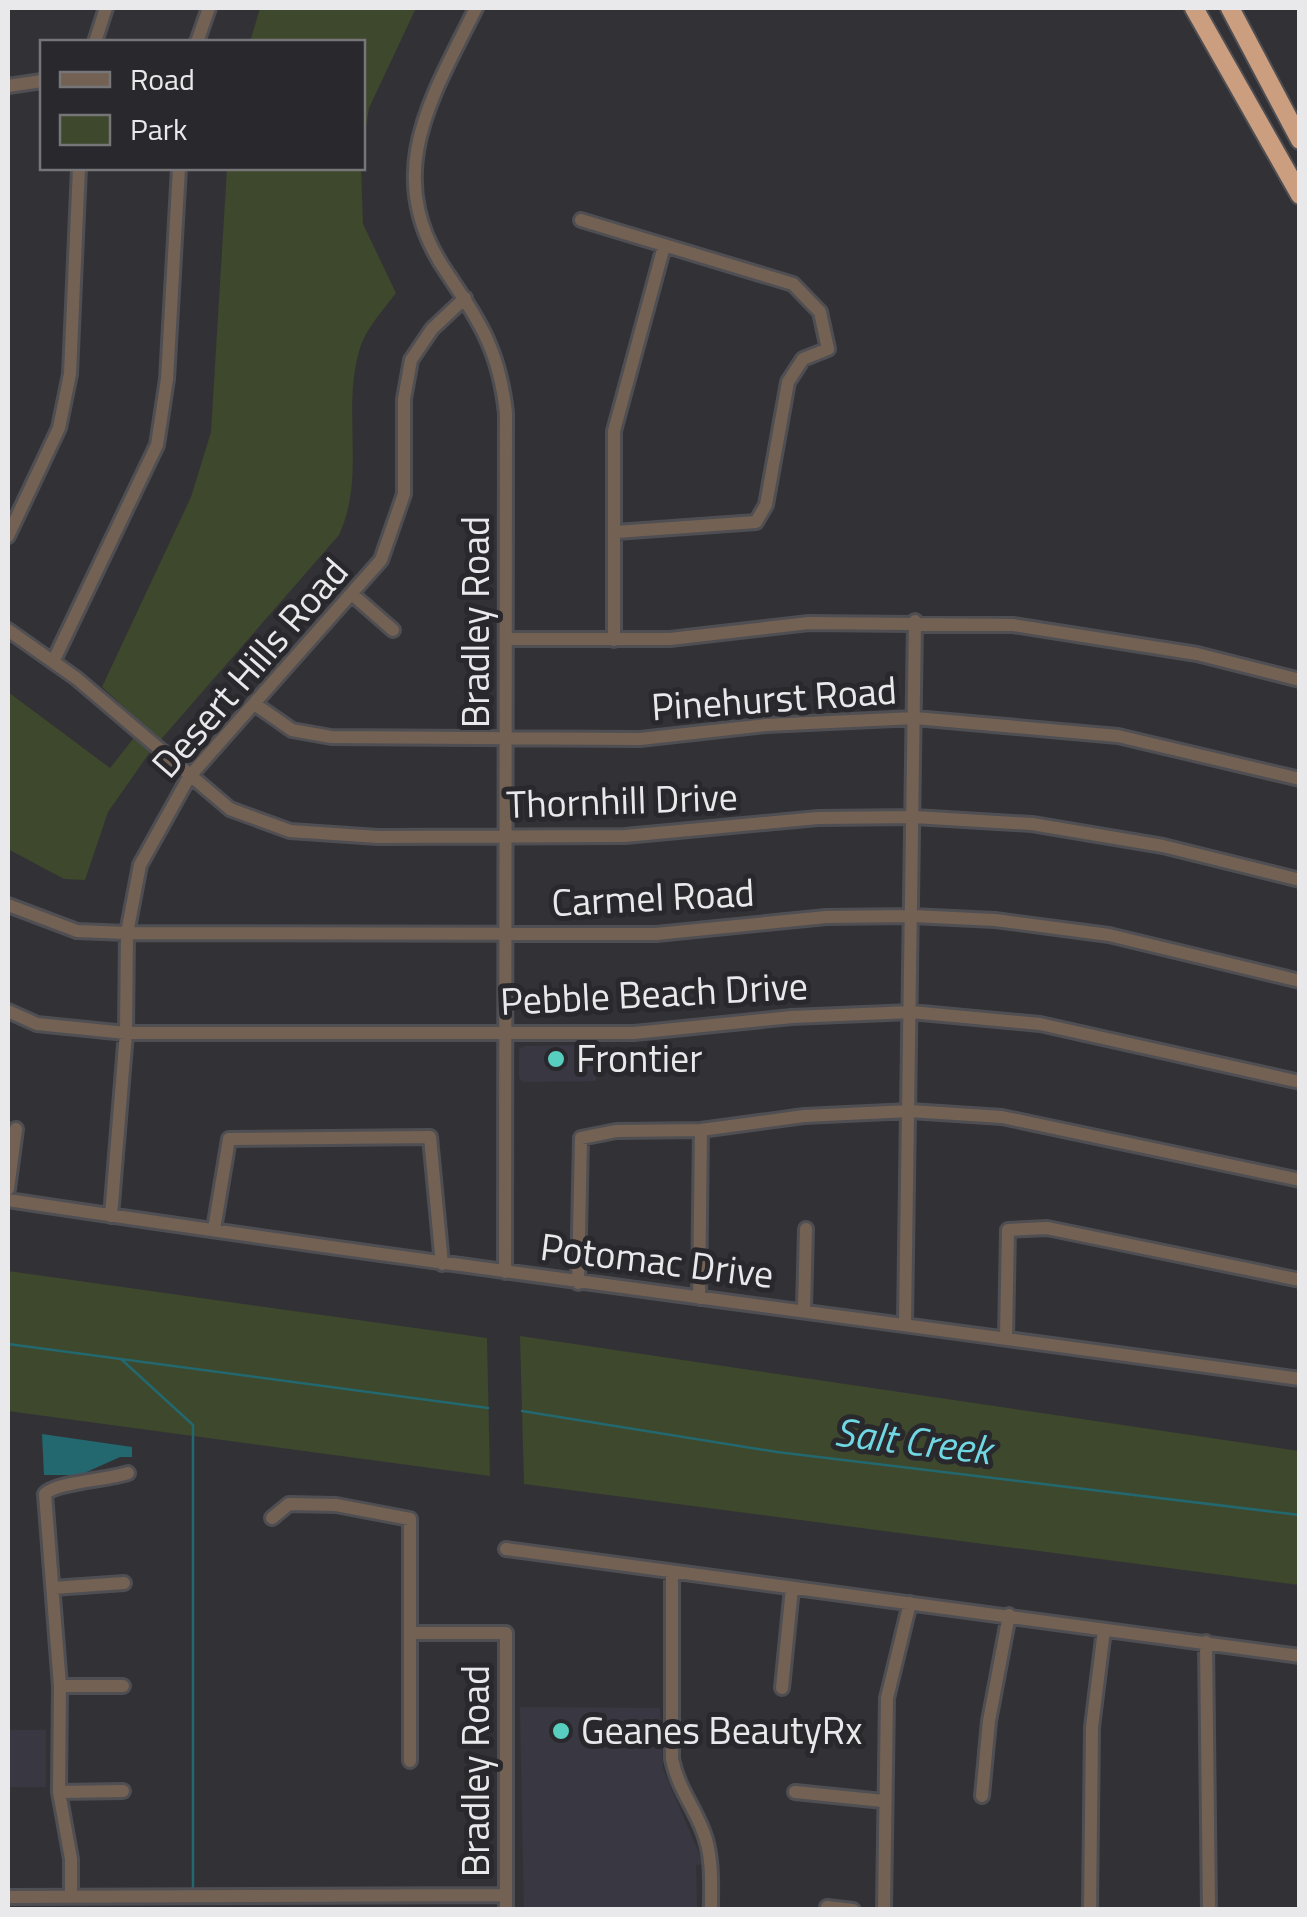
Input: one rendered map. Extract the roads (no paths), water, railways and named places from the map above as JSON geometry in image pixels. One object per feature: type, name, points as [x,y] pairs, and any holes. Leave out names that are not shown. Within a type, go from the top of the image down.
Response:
[{"type":"highway","points":[[1194,8],[1300,195]]},
{"type":"highway","points":[[1230,8],[1300,140]]},
{"type":"street","points":[[97,40],[106,8]]},
{"type":"street","points":[[198,40],[209,8]]},
{"type":"street","name":"Bradley Road","points":[[476,8],[424,114],[414,145],[413,176],[429,244],[466,298],[496,355],[503,383],[506,1272]]},
{"type":"street","points":[[8,86],[40,81]]},
{"type":"street","points":[[8,536],[12,516],[59,428],[70,374],[79,170]]},
{"type":"street","points":[[53,662],[157,446],[167,379],[180,170]]},
{"type":"street","points":[[581,220],[793,284],[820,312],[828,349],[802,359],[788,382],[766,504],[756,522],[616,532]]},
{"type":"street","points":[[614,640],[614,430],[664,246]]},
{"type":"street","name":"Desert Hills Road","points":[[111,1216],[126,1033],[127,933],[140,864],[189,778],[381,560],[404,494],[404,399],[411,360],[432,329],[466,298]]},
{"type":"street","points":[[354,595],[393,630]]},
{"type":"street","points":[[506,639],[614,640],[809,623],[915,621],[1031,628],[1197,654],[1300,680]]},
{"type":"street","points":[[905,1322],[915,621]]},
{"type":"street","name":"Thornhill Drive","points":[[8,630],[139,729],[189,778],[230,809],[290,831],[625,836],[818,818],[914,817],[1069,830],[1163,846],[1300,880]]},
{"type":"street","name":"Pinehurst Road","points":[[256,705],[292,730],[312,736],[640,739],[766,724],[915,718],[1118,736],[1300,779]]},
{"type":"street","name":"Carmel Road","points":[[8,905],[77,931],[127,933],[656,934],[826,917],[994,920],[1109,936],[1300,981]]},
{"type":"street","name":"Pebble Beach Drive","points":[[8,1011],[37,1024],[126,1033],[634,1033],[792,1017],[911,1012],[1040,1024],[1300,1082]]},
{"type":"street","points":[[578,1283],[581,1138],[616,1130],[702,1130],[804,1116],[910,1111],[1002,1117],[1300,1180]]},
{"type":"street","points":[[8,1189],[16,1130]]},
{"type":"street","points":[[699,1298],[702,1130]]},
{"type":"street","points":[[214,1230],[229,1139],[430,1136],[442,1264]]},
{"type":"street","name":"Potomac Drive","points":[[8,1200],[578,1283],[804,1308],[1300,1379]]},
{"type":"street","points":[[804,1308],[806,1228]]},
{"type":"street","points":[[1006,1338],[1008,1230],[1048,1228],[1196,1262],[1300,1280]]},
{"type":"street","points":[[71,1897],[71,1859],[59,1792],[60,1686],[45,1494],[54,1486],[99,1483],[128,1473]]},
{"type":"street","points":[[272,1518],[289,1504],[336,1505],[410,1519],[410,1760]]},
{"type":"street","points":[[506,1549],[1300,1656]]},
{"type":"street","points":[[672,1573],[672,1760],[678,1786],[704,1832],[711,1869],[711,1910]]},
{"type":"street","points":[[53,1588],[124,1583]]},
{"type":"street","points":[[782,1688],[792,1588]]},
{"type":"street","points":[[884,1910],[887,1698],[910,1604]]},
{"type":"street","points":[[982,1796],[989,1721],[1009,1615]]},
{"type":"street","points":[[1090,1910],[1092,1726],[1104,1630]]},
{"type":"street","name":"Bradley Road","points":[[410,1634],[506,1633],[506,1902]]},
{"type":"street","points":[[1206,1642],[1209,1910]]},
{"type":"street","points":[[60,1686],[122,1686]]},
{"type":"street","points":[[59,1792],[123,1791]]},
{"type":"street","points":[[795,1792],[883,1800]]},
{"type":"street","points":[[8,1897],[506,1902]]},
{"type":"street","points":[[826,1907],[853,1910]]},
{"type":"water","points":[[42,1434],[132,1447],[132,1457],[120,1457],[80,1475],[44,1475]]},
{"type":"waterway","name":"Salt Creek","points":[[8,1344],[488,1408]]},
{"type":"waterway","points":[[121,1359],[193,1425],[193,1888]]},
{"type":"waterway","name":"Salt Creek","points":[[522,1411],[777,1452],[1300,1515]]},
{"type":"place","name":"Frontier","points":[[556,1059]]},
{"type":"place","name":"Geanes BeautyRx","points":[[561,1731]]}]
